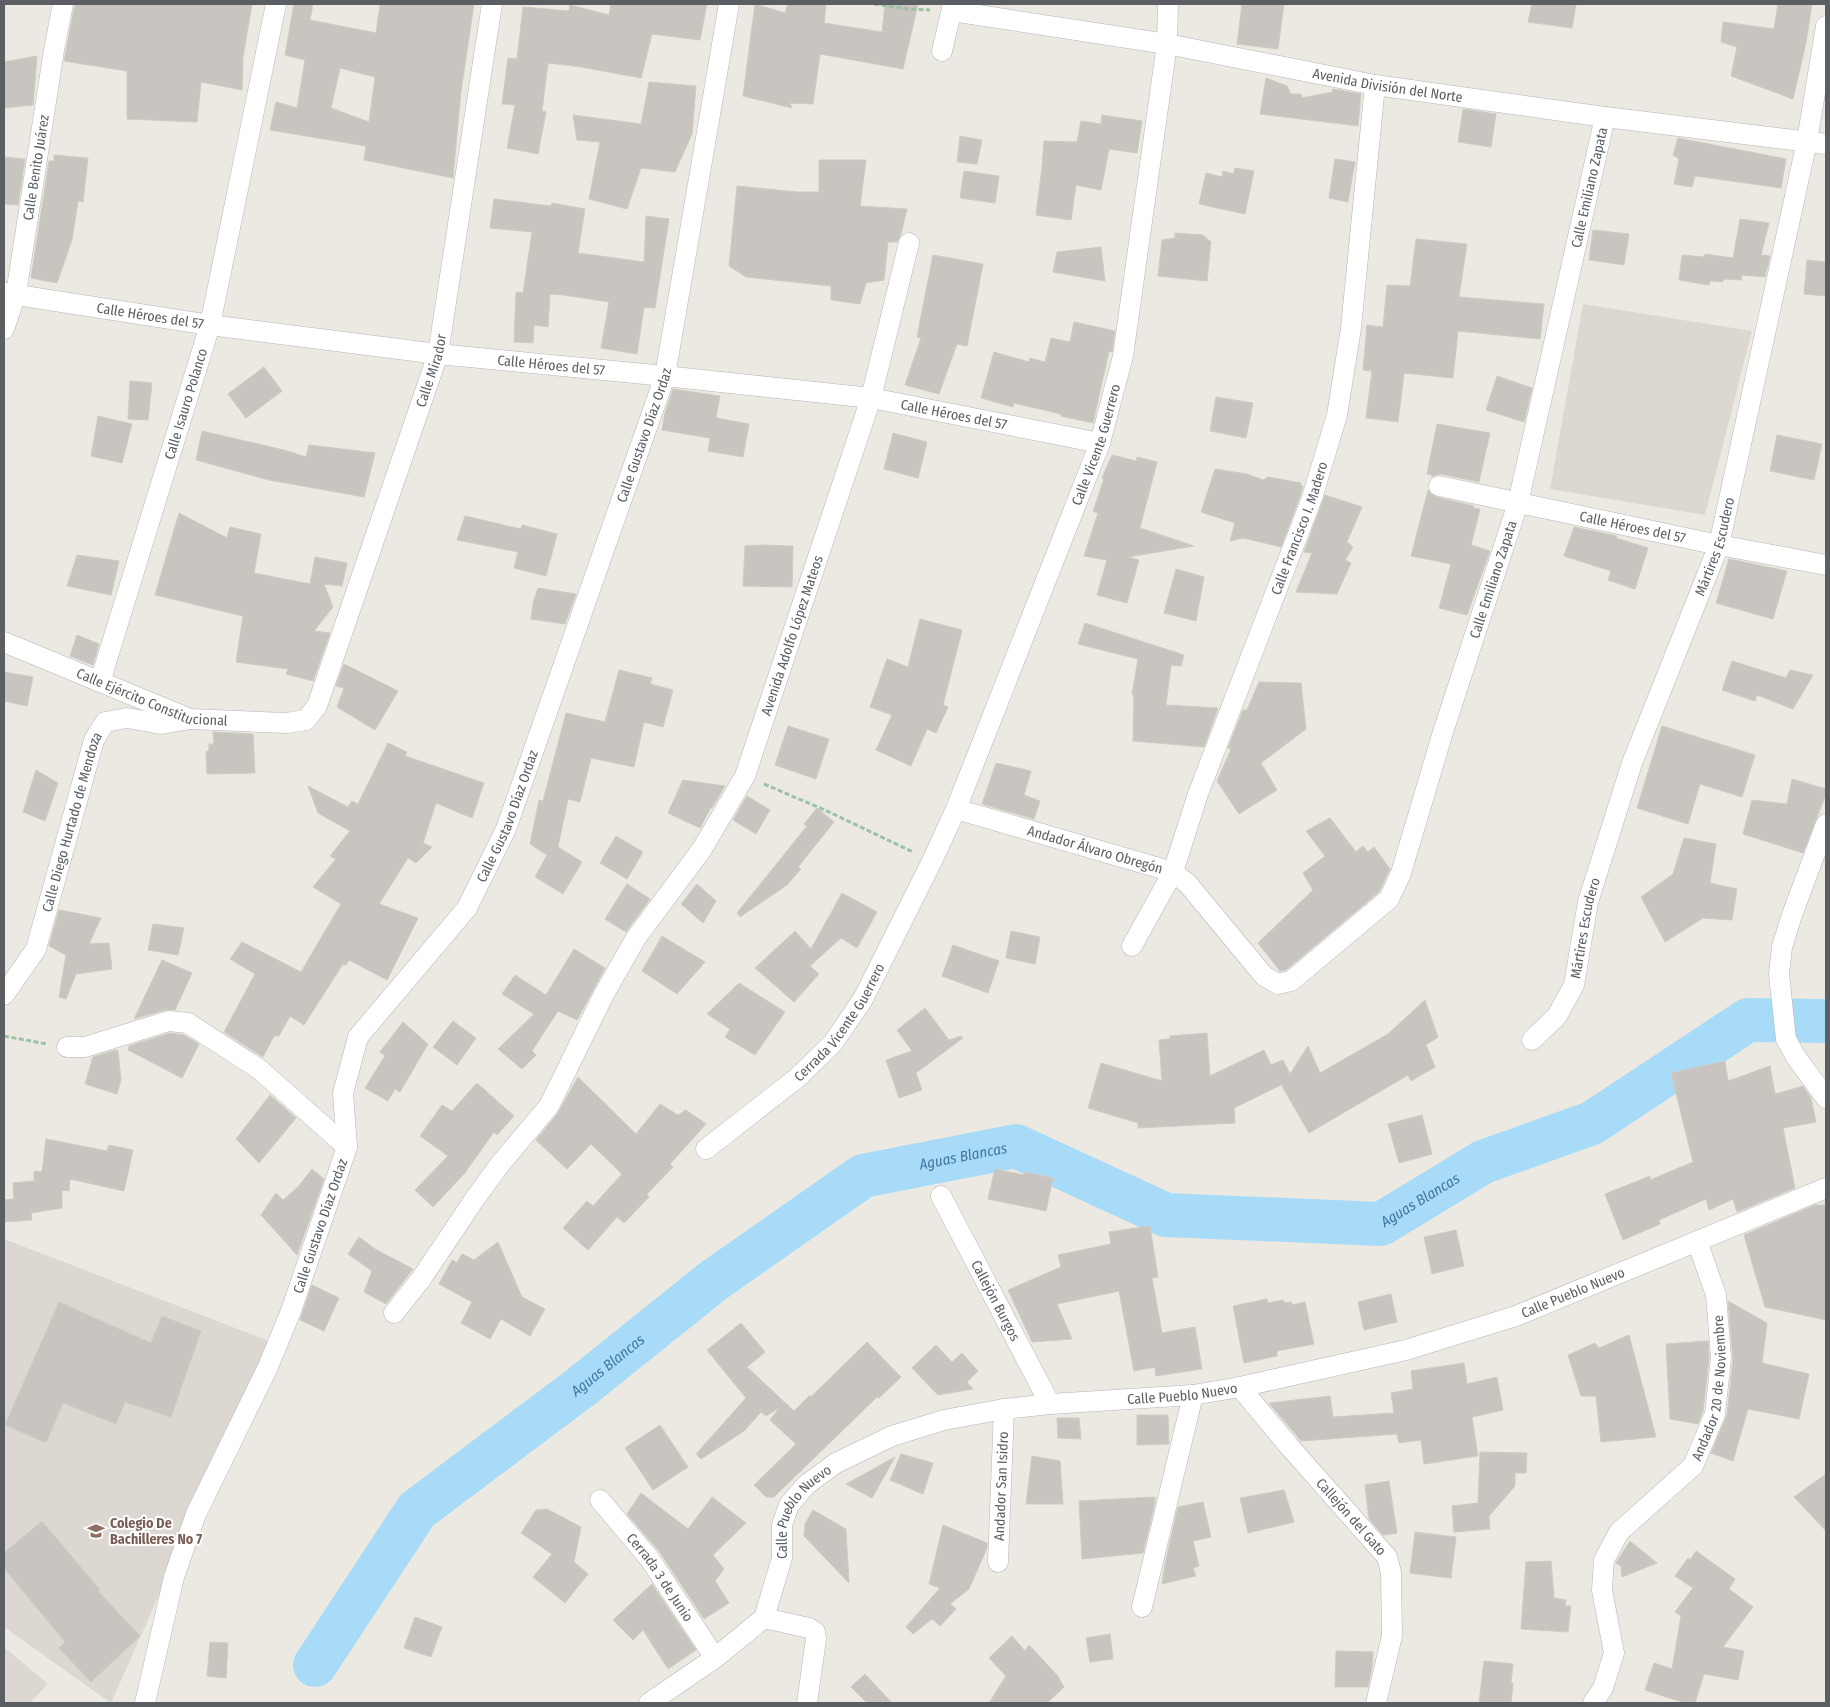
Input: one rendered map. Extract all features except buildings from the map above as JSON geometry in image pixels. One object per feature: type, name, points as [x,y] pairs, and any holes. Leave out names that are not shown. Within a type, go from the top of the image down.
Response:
[{"type":"street","name":"Calle Benito Juárez","points":[[4,329],[63,4]]},
{"type":"street","name":"Calle Isauro Polanco","points":[[100,682],[210,325],[276,4]]},
{"type":"street","name":"Calle Mirador","points":[[306,720],[317,706],[438,354],[492,4]]},
{"type":"street","name":"Calle Gustavo Díaz Ordaz","points":[[145,1703],[174,1577],[196,1514],[267,1369],[291,1311],[347,1147],[343,1093],[358,1037],[467,908],[506,829],[665,376],[729,4]]},
{"type":"street","name":"Calle Vicente Guerrero","points":[[932,862],[956,808],[1100,442],[1123,356],[1167,44],[1168,4]]},
{"type":"street","name":"Avenida División del Norte","points":[[952,7],[1167,44],[1375,85],[1605,117],[1817,142]]},
{"type":"street","points":[[942,51],[952,7]]},
{"type":"street","name":"Mártires Escudero","points":[[1532,1040],[1558,1016],[1574,985],[1588,902],[1632,763],[1719,545],[1817,142],[1826,26]]},
{"type":"street","name":"Calle Francisco I. Madero","points":[[1132,946],[1173,872],[1198,794],[1312,498],[1337,415],[1351,328],[1375,85]]},
{"type":"street","name":"Calle Emiliano Zapata","points":[[1278,984],[1291,981],[1389,898],[1401,873],[1443,732],[1518,503],[1605,117]]},
{"type":"street","name":"Avenida Adolfo López Mateos","points":[[394,1313],[421,1280],[501,1163],[548,1106],[604,994],[636,938],[702,849],[745,776],[871,398],[909,243]]},
{"type":"street","name":"Calle Héroes del 57","points":[[10,293],[210,325],[438,354],[871,398],[1100,442]]},
{"type":"street","name":"Calle Héroes del 57","points":[[1439,486],[1719,545],[1826,564]]},
{"type":"street","name":"Calle Ejército Constitucional","points":[[4,642],[190,719],[287,723],[306,720]]},
{"type":"street","name":"Calle Diego Hurtado de Mendoza","points":[[4,995],[36,949],[94,740],[105,722],[127,718],[161,724],[190,719]]},
{"type":"street","name":"Andador Álvaro Obregón","points":[[956,808],[1173,872],[1188,884],[1264,976],[1278,984]]},
{"type":"street","points":[[1826,824],[1792,915],[1782,947],[1779,974],[1786,1039],[1796,1057],[1826,1098]]},
{"type":"street","name":"Cerrada Vicente Guerrero","points":[[706,1149],[797,1078],[834,1043],[863,999],[932,862]]},
{"type":"street","points":[[67,1047],[85,1047],[169,1021],[188,1023],[259,1069],[347,1147]]},
{"type":"street","name":"Calle Pueblo Nuevo","points":[[764,1618],[782,1558],[782,1524],[789,1505],[806,1485],[836,1463],[892,1436],[944,1420],[1004,1409],[1050,1404],[1193,1395],[1240,1387],[1406,1350],[1516,1316],[1826,1188]]},
{"type":"street","name":"Callejón Burgos","points":[[941,1196],[1050,1404]]},
{"type":"street","name":"Andador 20 de Noviembre","points":[[1593,1703],[1603,1688],[1614,1653],[1602,1590],[1604,1560],[1619,1532],[1693,1466],[1715,1414],[1721,1358],[1716,1295],[1697,1241]]},
{"type":"street","name":"Callejón del Gato","points":[[1240,1387],[1289,1446],[1387,1557],[1392,1572],[1392,1636],[1376,1703]]},
{"type":"street","points":[[1142,1608],[1193,1395]]},
{"type":"street","name":"Andador San Isidro","points":[[998,1562],[1004,1409]]},
{"type":"street","name":"Cerrada 3 de Junio","points":[[600,1500],[649,1558],[715,1658]]},
{"type":"street","points":[[649,1703],[715,1658],[764,1618],[809,1628],[814,1632],[816,1639],[807,1703]]},
{"type":"path","points":[[874,4],[908,9],[952,7]]},
{"type":"path","points":[[745,776],[827,811],[932,862]]},
{"type":"path","points":[[4,1036],[67,1047]]},
{"type":"shaded area","points":[[1583,304],[1752,331],[1705,515],[1550,489]]},
{"type":"shaded area","name":"Colegio De Bachilleres No 7","points":[[4,1239],[269,1341],[230,1435],[111,1703],[4,1627]]},
{"type":"shaded area","points":[[4,1647],[48,1684],[30,1703],[4,1703]]},
{"type":"waterway","name":"Aguas Blancas","points":[[315,1665],[417,1510],[581,1387],[713,1281],[863,1176],[1016,1146],[1166,1215],[1381,1224],[1483,1162],[1592,1123],[1748,1020],[1826,1021]]},
{"type":"place","name":"Colegio De Bachilleres No 7","points":[[96,1531]]}]
